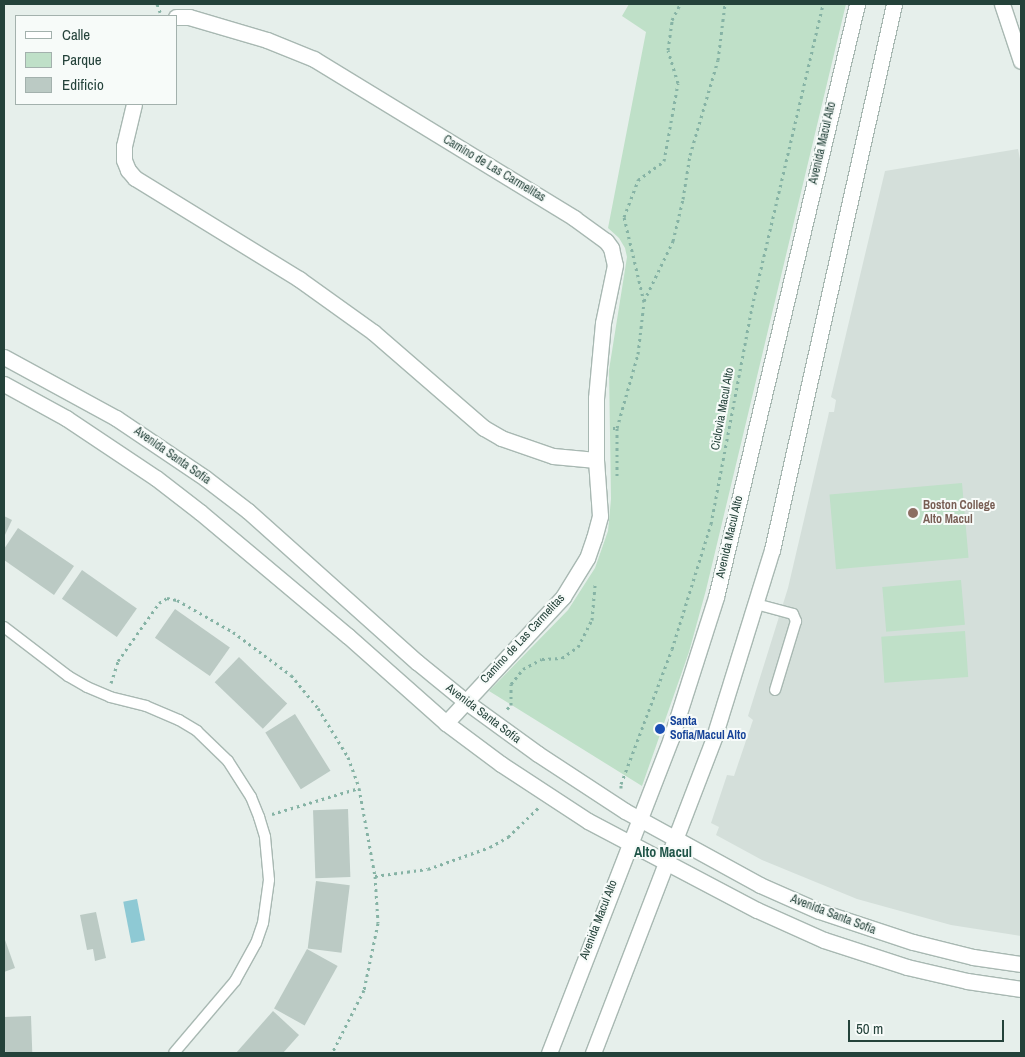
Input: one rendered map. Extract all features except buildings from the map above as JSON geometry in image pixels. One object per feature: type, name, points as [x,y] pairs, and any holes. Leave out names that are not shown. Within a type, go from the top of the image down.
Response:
[{"type":"street","name":"Avenida Macul Alto","points":[[548,1053],[628,844],[632,815],[671,738],[716,597],[857,4]]},
{"type":"street","points":[[592,1053],[714,737],[772,550],[894,4]]},
{"type":"street","points":[[1002,4],[1021,61]]},
{"type":"street","name":"Camino de Las Carmelitas","points":[[178,17],[189,17],[267,40],[314,59],[574,218],[606,241],[614,257],[615,265],[598,358],[595,434],[600,516],[587,558],[563,597],[446,723]]},
{"type":"street","points":[[134,105],[124,146],[124,160],[128,170],[135,178],[246,244],[306,284],[372,332],[484,428],[501,438],[553,456],[570,460],[596,460]]},
{"type":"street","name":"Avenida Santa Sofía","points":[[4,357],[116,418],[205,478],[248,511],[417,662],[465,701],[538,754],[632,815],[760,885],[850,922],[946,951],[1021,964]]},
{"type":"street","name":"Avenida Santa Sofía","points":[[4,384],[66,418],[164,484],[348,636],[446,723],[549,797],[628,844],[665,861],[794,928],[854,951],[939,975],[1021,989]]},
{"type":"lane","points":[[756,604],[793,614],[796,621],[775,690]]},
{"type":"lane","points":[[4,627],[68,676],[108,696],[146,706],[179,720],[197,732],[213,745],[236,773],[251,797],[259,817],[265,838],[269,880],[263,923],[256,943],[235,981],[174,1053]]},
{"type":"path","points":[[644,302],[624,217],[638,180],[664,161],[678,83],[668,50],[672,20],[680,4]]},
{"type":"path","points":[[595,434],[617,428],[638,354],[644,302],[673,241],[684,199],[690,156],[718,60],[725,4]]},
{"type":"path","name":"Ciclovìa Macul Alto","points":[[632,815],[621,784],[672,649],[711,524],[752,307],[823,4]]},
{"type":"path","points":[[108,696],[118,661],[159,603],[167,598],[176,600],[233,632],[291,675],[318,708],[348,757],[359,788],[375,876],[378,923],[373,955],[364,990],[332,1053]]},
{"type":"path","points":[[259,817],[359,788]]},
{"type":"path","points":[[375,876],[428,869],[490,847],[508,837],[549,797]]},
{"type":"shaded area","name":"Boston College Alto Macul","points":[[1018,149],[1021,164],[1021,936],[951,925],[857,899],[762,860],[716,835],[719,827],[711,823],[727,775],[734,776],[753,720],[748,716],[788,588],[829,412],[834,412],[836,400],[831,397],[885,171]]},
{"type":"green space","points":[[629,4],[846,4],[706,590],[689,652],[642,786],[489,691],[568,610],[595,568],[608,531],[611,499],[609,370],[627,257],[625,248],[619,238],[608,228],[646,32],[622,16]]},
{"type":"green space","points":[[962,483],[969,558],[836,569],[830,495]]},
{"type":"green space","points":[[961,580],[965,625],[886,632],[882,587]]},
{"type":"green space","points":[[965,631],[968,677],[884,683],[881,637]]},
{"type":"water","points":[[137,899],[145,940],[131,943],[123,902]]},
{"type":"place","name":"Boston College Alto Macul","points":[[913,513]]},
{"type":"place","name":"Santa Sofia/Macul Alto","points":[[660,729]]},
{"type":"district","name":"Alto Macul","points":[[663,852]]}]
